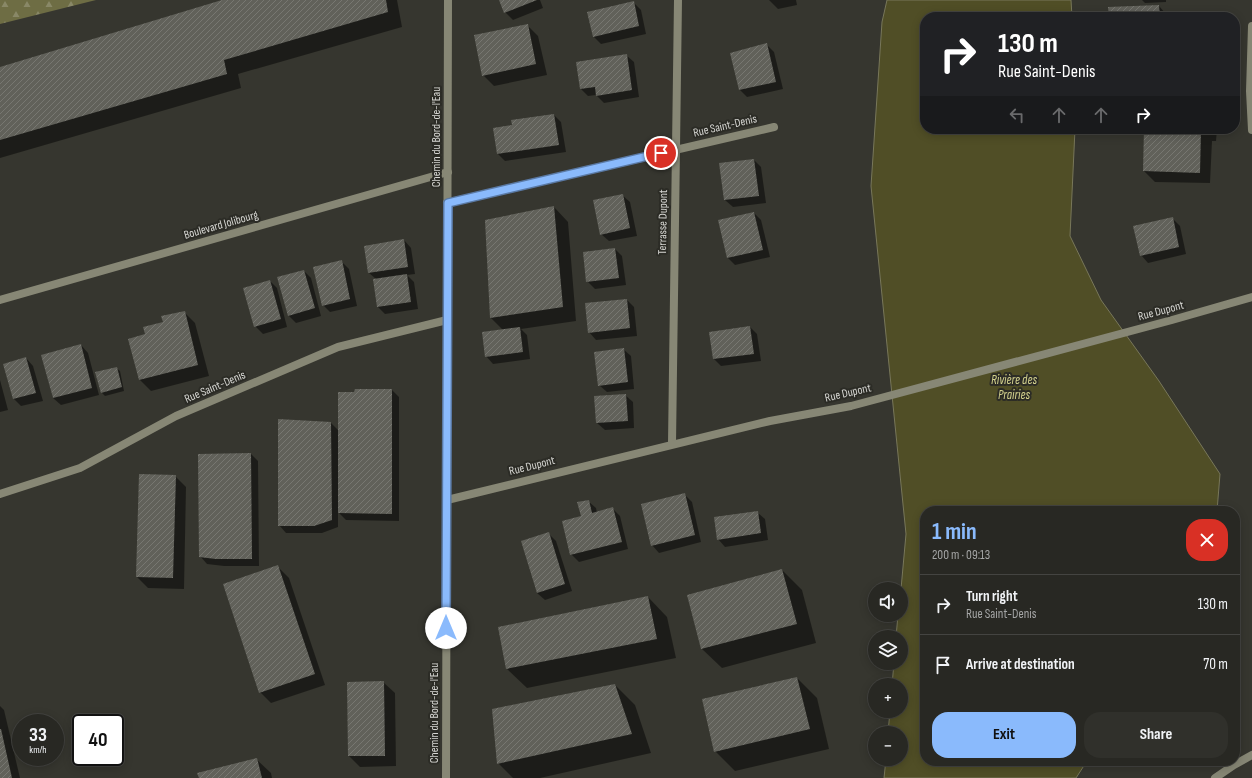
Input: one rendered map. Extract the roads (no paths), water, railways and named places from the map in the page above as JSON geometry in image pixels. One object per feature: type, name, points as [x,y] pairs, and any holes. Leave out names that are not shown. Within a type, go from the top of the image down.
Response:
[{"type":"street","name":"Chemin du Bord-de-l'Eau","points":[[446,778],[448,0]]},
{"type":"street","name":"Terrasse Dupont","points":[[672,444],[678,0]]},
{"type":"street","points":[[1252,26],[1250,91],[1252,130]]},
{"type":"street","name":"Rue Saint-Denis","points":[[448,203],[774,127]]},
{"type":"street","name":"Boulevard Jolibourg","points":[[0,300],[448,172]]},
{"type":"street","name":"Rue Dupont","points":[[447,500],[770,421],[851,406],[1252,298]]},
{"type":"street","name":"Rue Saint-Denis","points":[[0,494],[80,468],[176,416],[338,347],[447,320]]},
{"type":"street","points":[[1240,762],[1252,755]]},
{"type":"street","points":[[1215,778],[1233,766]]},
{"type":"water","name":"Rivière des Prairies","points":[[887,0],[1071,0],[1072,12],[920,12],[920,134],[1075,134],[1070,236],[1101,300],[1159,381],[1220,474],[1217,506],[920,506],[920,766],[1084,766],[1076,778],[884,778],[885,766],[908,766],[908,726],[889,726],[889,718],[908,718],[908,678],[893,678],[893,670],[908,670],[908,630],[897,630],[897,622],[908,622],[908,582],[902,582],[906,534],[871,186],[882,22]]}]
